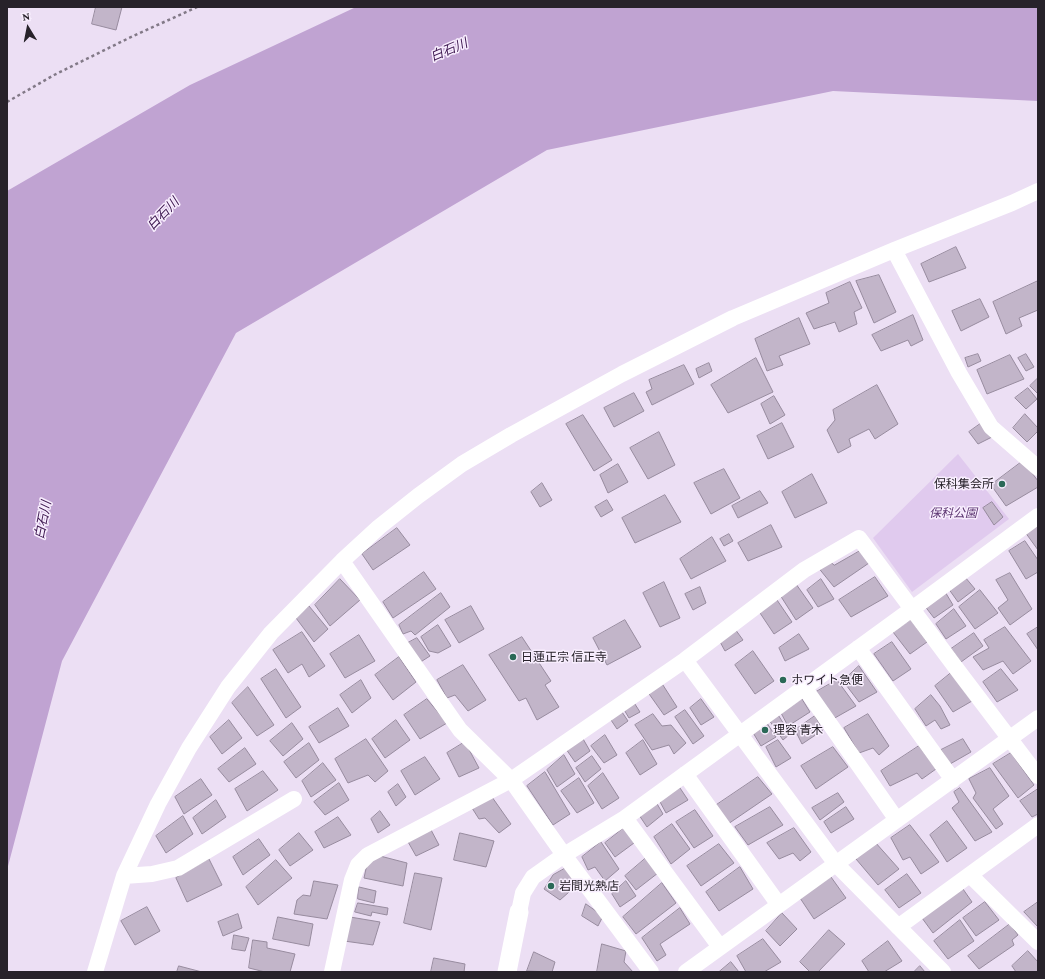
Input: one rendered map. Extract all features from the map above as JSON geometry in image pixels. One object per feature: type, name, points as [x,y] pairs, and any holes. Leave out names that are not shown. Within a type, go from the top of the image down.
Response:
[{"type":"street","points":[[95,972],[124,876],[158,804],[189,748],[228,687],[270,633],[342,561],[379,527],[462,464],[511,434],[622,374],[733,318],[1038,191]]},
{"type":"street","points":[[894,250],[959,373],[991,427],[1038,468]]},
{"type":"street","points":[[507,972],[523,893],[533,877],[564,855],[625,818],[1038,516]]},
{"type":"street","points":[[332,972],[352,880],[358,866],[368,855],[511,780],[685,660],[804,570],[859,538],[1038,776]]},
{"type":"street","points":[[342,561],[460,730],[511,780],[564,855],[651,972]]},
{"type":"street","points":[[858,648],[953,780]]},
{"type":"street","points":[[685,660],[836,864],[943,972]]},
{"type":"street","points":[[804,687],[897,820]]},
{"type":"street","points":[[686,972],[1038,718]]},
{"type":"street","points":[[685,774],[779,905]]},
{"type":"street","points":[[124,876],[152,874],[178,868],[294,799]]},
{"type":"street","points":[[625,818],[720,947]]},
{"type":"street","points":[[898,927],[1038,825]]},
{"type":"street","points":[[970,875],[1038,942]]},
{"type":"path","points":[[7,102],[54,75],[129,38],[198,7]]},
{"type":"green space","name":"保科公園","points":[[958,454],[1009,519],[912,592],[873,538]]},
{"type":"water","name":"白石川","points":[[356,7],[1038,7],[1038,101],[833,91],[547,150],[236,333],[62,661],[7,870],[7,191],[190,85]]},
{"type":"building","points":[[96,7],[122,7],[116,30],[92,24]]},
{"type":"building","points":[[956,247],[966,268],[929,282],[921,264]]},
{"type":"building","points":[[879,275],[896,312],[874,323],[856,281]]},
{"type":"building","points":[[1038,281],[1038,310],[1019,318],[1022,326],[1006,334],[993,302]]},
{"type":"building","points":[[850,282],[862,308],[854,312],[857,324],[839,332],[835,322],[814,329],[806,313],[829,303],[826,293]]},
{"type":"building","points":[[980,299],[989,317],[961,331],[952,311]]},
{"type":"building","points":[[913,315],[923,340],[911,346],[908,340],[881,351],[872,335]]},
{"type":"building","points":[[799,318],[810,344],[779,356],[783,365],[767,371],[755,339]]},
{"type":"building","points":[[978,354],[981,361],[968,367],[965,358]]},
{"type":"building","points":[[1026,354],[1034,367],[1026,371],[1018,358]]},
{"type":"building","points":[[1010,355],[1024,379],[987,394],[977,370]]},
{"type":"building","points":[[756,358],[773,392],[728,413],[711,385]]},
{"type":"building","points":[[709,363],[712,371],[699,378],[696,369]]},
{"type":"building","points":[[684,365],[694,384],[652,405],[646,392],[652,389],[649,380]]},
{"type":"building","points":[[1038,378],[1038,394],[1030,386]]},
{"type":"building","points":[[877,385],[898,424],[875,439],[869,429],[849,439],[851,446],[838,453],[827,430],[835,420],[833,410]]},
{"type":"building","points":[[1028,388],[1037,399],[1026,409],[1015,398]]},
{"type":"building","points":[[634,393],[644,411],[614,427],[604,408]]},
{"type":"building","points":[[774,396],[785,415],[770,424],[761,404]]},
{"type":"building","points":[[1025,414],[1038,428],[1038,431],[1027,442],[1013,428]]},
{"type":"building","points":[[583,415],[612,460],[594,471],[566,424]]},
{"type":"building","points":[[983,422],[992,437],[978,444],[969,432]]},
{"type":"building","points":[[782,423],[794,447],[768,459],[757,436]]},
{"type":"building","points":[[659,432],[675,465],[648,479],[630,448]]},
{"type":"building","points":[[1023,461],[1038,481],[1038,487],[1006,506],[991,485]]},
{"type":"building","points":[[618,464],[628,482],[608,493],[600,475]]},
{"type":"building","points":[[724,469],[740,498],[711,514],[694,483]]},
{"type":"building","points":[[812,474],[827,503],[795,518],[782,492]]},
{"type":"building","points":[[542,483],[552,500],[540,507],[531,492]]},
{"type":"building","points":[[760,491],[768,503],[738,518],[732,506]]},
{"type":"building","points":[[665,495],[681,522],[635,543],[622,518]]},
{"type":"building","points":[[607,500],[613,510],[601,517],[595,507]]},
{"type":"building","points":[[992,502],[1003,517],[994,525],[983,508]]},
{"type":"building","points":[[1038,523],[1038,550],[1025,532]]},
{"type":"building","points":[[771,525],[782,547],[748,561],[738,543]]},
{"type":"building","points":[[397,528],[410,545],[373,570],[362,554]]},
{"type":"building","points":[[729,534],[733,541],[724,546],[720,539]]},
{"type":"building","points":[[712,537],[726,561],[691,579],[680,559]]},
{"type":"building","points":[[1025,541],[1038,560],[1038,572],[1026,579],[1009,551]]},
{"type":"building","points":[[860,551],[869,563],[834,587],[817,566],[828,560],[834,565]]},
{"type":"building","points":[[424,572],[436,589],[393,618],[383,602]]},
{"type":"building","points":[[1010,573],[1032,609],[1010,625],[998,608],[1008,600],[996,580]]},
{"type":"building","points":[[875,577],[888,596],[851,617],[839,600]]},
{"type":"building","points":[[965,577],[975,589],[958,602],[948,588]]},
{"type":"building","points":[[340,579],[360,600],[330,626],[315,605]]},
{"type":"building","points":[[821,579],[834,599],[818,607],[807,590]]},
{"type":"building","points":[[664,582],[680,618],[660,627],[643,593]]},
{"type":"building","points":[[796,584],[813,608],[796,620],[780,595]]},
{"type":"building","points":[[700,587],[706,603],[693,610],[685,594]]},
{"type":"building","points":[[944,590],[953,605],[934,618],[924,605]]},
{"type":"building","points":[[980,590],[998,613],[975,629],[959,607]]},
{"type":"building","points":[[441,593],[450,607],[415,635],[411,631],[403,634],[399,625]]},
{"type":"building","points":[[777,600],[792,622],[774,634],[758,610]]},
{"type":"building","points":[[309,606],[328,629],[314,642],[296,618]]},
{"type":"building","points":[[471,606],[484,629],[459,643],[445,620]]},
{"type":"building","points":[[954,609],[966,626],[946,639],[936,624]]},
{"type":"building","points":[[625,620],[641,647],[607,665],[593,638]]},
{"type":"building","points":[[911,620],[927,642],[910,654],[893,632]]},
{"type":"building","points":[[438,625],[451,646],[438,653],[429,651],[421,637]]},
{"type":"building","points":[[1005,627],[1031,661],[1013,674],[1003,661],[983,670],[973,657],[989,648],[984,640]]},
{"type":"building","points":[[1038,627],[1038,650],[1027,634]]},
{"type":"building","points":[[735,629],[743,640],[725,651],[719,640]]},
{"type":"building","points":[[302,632],[325,666],[309,677],[302,664],[288,673],[273,650]]},
{"type":"building","points":[[974,633],[983,646],[961,662],[951,649]]},
{"type":"building","points":[[799,634],[809,649],[785,661],[779,648]]},
{"type":"building","points":[[359,635],[375,661],[345,678],[330,654]]},
{"type":"building","points":[[522,637],[551,681],[545,685],[559,707],[537,720],[526,698],[519,701],[489,655]]},
{"type":"building","points":[[417,638],[430,656],[419,663],[406,644]]},
{"type":"building","points":[[892,642],[911,669],[893,681],[874,654]]},
{"type":"building","points":[[753,651],[774,681],[755,694],[735,665]]},
{"type":"building","points":[[399,657],[416,682],[393,700],[375,675]]},
{"type":"building","points":[[463,665],[486,700],[468,711],[455,695],[447,698],[437,680]]},
{"type":"building","points":[[859,666],[877,692],[859,702],[843,681]]},
{"type":"building","points":[[276,669],[301,707],[286,718],[261,679]]},
{"type":"building","points":[[1001,669],[1018,690],[997,702],[983,682]]},
{"type":"building","points":[[951,673],[972,701],[953,712],[935,686]]},
{"type":"building","points":[[361,680],[371,698],[352,713],[340,695]]},
{"type":"building","points":[[837,680],[856,706],[833,719],[816,692]]},
{"type":"building","points":[[661,682],[677,707],[664,715],[647,691]]},
{"type":"building","points":[[248,687],[274,725],[257,736],[232,703]]},
{"type":"building","points":[[931,695],[940,706],[950,725],[941,729],[935,720],[926,726],[915,709]]},
{"type":"building","points":[[427,699],[447,723],[420,739],[404,715]]},
{"type":"building","points":[[701,699],[714,717],[701,725],[690,708]]},
{"type":"building","points":[[802,699],[810,712],[788,726],[781,713]]},
{"type":"building","points":[[633,701],[640,712],[629,718],[623,708]]},
{"type":"building","points":[[338,708],[349,726],[319,743],[309,727]]},
{"type":"building","points":[[620,709],[628,721],[617,729],[609,717]]},
{"type":"building","points":[[685,710],[704,736],[693,744],[675,717]]},
{"type":"building","points":[[777,713],[790,734],[783,740],[769,720]]},
{"type":"building","points":[[653,714],[662,726],[671,725],[686,743],[674,754],[669,745],[652,750],[635,725]]},
{"type":"building","points":[[868,714],[889,746],[879,755],[873,748],[859,753],[844,728]]},
{"type":"building","points":[[815,716],[823,730],[802,744],[795,730]]},
{"type":"building","points":[[229,720],[242,738],[222,754],[210,737]]},
{"type":"building","points":[[396,720],[410,740],[385,758],[372,739]]},
{"type":"building","points":[[765,720],[776,737],[761,746],[752,731]]},
{"type":"building","points":[[292,723],[303,739],[283,756],[270,741]]},
{"type":"building","points":[[605,735],[617,755],[604,763],[591,746]]},
{"type":"building","points":[[582,737],[590,751],[575,762],[566,749]]},
{"type":"building","points":[[366,739],[388,771],[375,782],[368,775],[348,783],[335,759]]},
{"type":"building","points":[[963,739],[971,752],[950,764],[941,750]]},
{"type":"building","points":[[643,740],[657,764],[640,775],[626,753]]},
{"type":"building","points":[[778,740],[791,758],[776,767],[766,747]]},
{"type":"building","points":[[465,742],[479,768],[459,777],[447,753]]},
{"type":"building","points":[[309,743],[319,760],[296,778],[284,762]]},
{"type":"building","points":[[919,746],[936,769],[922,779],[917,773],[890,786],[881,771]]},
{"type":"building","points":[[833,747],[848,767],[816,789],[801,766]]},
{"type":"building","points":[[245,748],[256,764],[229,782],[218,769]]},
{"type":"building","points":[[1011,753],[1034,785],[1018,798],[993,764]]},
{"type":"building","points":[[564,755],[575,774],[557,787],[547,770]]},
{"type":"building","points":[[592,756],[601,769],[585,782],[576,768]]},
{"type":"building","points":[[425,757],[440,779],[415,795],[401,771]]},
{"type":"building","points":[[323,763],[336,780],[311,797],[302,781]]},
{"type":"building","points":[[990,768],[1009,796],[993,809],[1003,824],[996,829],[973,798],[976,793],[969,779]]},
{"type":"building","points":[[263,771],[278,790],[247,811],[235,789]]},
{"type":"building","points":[[545,772],[570,814],[553,825],[527,786]]},
{"type":"building","points":[[603,773],[619,798],[602,809],[588,786]]},
{"type":"building","points":[[758,777],[772,794],[728,824],[715,806]]},
{"type":"building","points":[[579,778],[594,803],[577,813],[561,791]]},
{"type":"building","points":[[201,779],[212,795],[184,814],[175,797]]},
{"type":"building","points":[[339,783],[349,800],[325,815],[314,802]]},
{"type":"building","points":[[398,784],[406,797],[396,806],[388,792]]},
{"type":"building","points":[[678,785],[688,800],[666,813],[659,800]]},
{"type":"building","points":[[960,788],[992,832],[975,841],[952,808],[959,802],[954,792]]},
{"type":"building","points":[[1038,789],[1038,814],[1032,817],[1020,801]]},
{"type":"building","points":[[838,793],[844,802],[820,820],[812,808]]},
{"type":"building","points":[[492,797],[511,824],[499,833],[485,818],[479,819],[472,808]]},
{"type":"building","points":[[216,800],[226,817],[202,834],[193,818]]},
{"type":"building","points":[[656,802],[663,814],[647,827],[639,815]]},
{"type":"building","points":[[770,807],[783,825],[748,845],[735,827]]},
{"type":"building","points":[[846,807],[854,819],[831,833],[824,822]]},
{"type":"building","points":[[695,810],[713,836],[694,848],[676,822]]},
{"type":"building","points":[[380,811],[390,825],[378,833],[371,819]]},
{"type":"building","points":[[183,816],[193,834],[166,853],[156,836]]},
{"type":"building","points":[[338,817],[351,835],[324,848],[315,832]]},
{"type":"building","points":[[947,821],[967,848],[947,862],[930,835]]},
{"type":"building","points":[[672,824],[690,849],[671,864],[654,837]]},
{"type":"building","points":[[910,825],[939,862],[921,874],[910,857],[903,860],[891,838]]},
{"type":"building","points":[[430,828],[439,845],[416,856],[407,840]]},
{"type":"building","points":[[624,828],[634,843],[615,857],[605,843]]},
{"type":"building","points":[[794,828],[811,852],[800,861],[793,853],[779,859],[767,843]]},
{"type":"building","points":[[299,833],[313,850],[290,866],[279,850]]},
{"type":"building","points":[[460,833],[494,841],[486,867],[454,860]]},
{"type":"building","points":[[259,839],[270,855],[243,875],[233,857]]},
{"type":"building","points":[[601,842],[619,869],[605,881],[595,867],[588,870],[582,857]]},
{"type":"building","points":[[875,842],[899,869],[878,885],[856,859]]},
{"type":"building","points":[[719,844],[734,863],[701,886],[687,866]]},
{"type":"building","points":[[380,856],[407,863],[403,886],[364,878],[367,864]]},
{"type":"building","points":[[646,858],[658,873],[636,890],[625,876]]},
{"type":"building","points":[[209,859],[222,885],[187,902],[176,878]]},
{"type":"building","points":[[276,860],[292,878],[258,905],[246,887]]},
{"type":"building","points":[[740,867],[753,889],[719,911],[706,892]]},
{"type":"building","points":[[566,868],[577,885],[560,900],[544,889],[553,875]]},
{"type":"building","points":[[415,873],[442,878],[431,930],[404,923]]},
{"type":"building","points":[[907,874],[921,893],[899,908],[885,890]]},
{"type":"building","points":[[831,877],[846,898],[814,919],[800,898]]},
{"type":"building","points":[[314,881],[338,885],[327,919],[294,914],[297,900],[303,895],[310,896]]},
{"type":"building","points":[[626,881],[636,896],[620,907],[612,894]]},
{"type":"building","points":[[662,883],[676,903],[636,934],[623,917]]},
{"type":"building","points":[[359,887],[376,891],[374,903],[358,899]]},
{"type":"building","points":[[963,889],[972,902],[933,933],[922,918]]},
{"type":"building","points":[[985,902],[999,920],[976,936],[963,918]]},
{"type":"building","points":[[1038,902],[1038,927],[1024,912]]},
{"type":"building","points":[[358,903],[388,908],[387,915],[372,912],[371,916],[355,912]]},
{"type":"building","points":[[586,904],[603,916],[598,926],[582,916]]},
{"type":"building","points":[[147,907],[160,931],[135,945],[121,921]]},
{"type":"building","points":[[680,908],[690,924],[660,944],[666,955],[657,961],[642,938]]},
{"type":"building","points":[[782,913],[797,929],[780,946],[766,931]]},
{"type":"building","points":[[238,914],[242,928],[223,936],[218,922]]},
{"type":"building","points":[[278,917],[313,924],[309,946],[273,939]]},
{"type":"building","points":[[350,917],[380,922],[373,945],[344,941]]},
{"type":"building","points":[[960,920],[974,941],[948,959],[934,941]]},
{"type":"building","points":[[1010,924],[1018,935],[1012,940],[1014,945],[979,969],[968,956]]},
{"type":"building","points":[[829,930],[845,944],[818,972],[810,972],[800,962]]},
{"type":"building","points":[[234,935],[249,938],[245,951],[232,949]]},
{"type":"building","points":[[763,939],[781,962],[764,972],[746,972],[737,956]]},
{"type":"building","points":[[253,940],[267,942],[267,948],[295,954],[290,972],[265,972],[249,968]]},
{"type":"building","points":[[888,941],[902,961],[884,972],[869,972],[862,961]]},
{"type":"building","points":[[602,944],[626,951],[624,962],[633,972],[597,972]]},
{"type":"building","points":[[1028,951],[1038,962],[1038,972],[1016,972],[1012,966]]},
{"type":"building","points":[[534,952],[555,962],[552,972],[527,971]]},
{"type":"building","points":[[434,958],[465,964],[464,972],[431,972]]},
{"type":"building","points":[[731,962],[739,972],[719,972]]},
{"type":"building","points":[[179,966],[202,972],[177,972]]},
{"type":"building","points":[[920,966],[925,972],[914,972]]},
{"type":"place","name":"保科集会所","points":[[1002,484]]},
{"type":"place","name":"日蓮正宗 信正寺","points":[[513,657]]},
{"type":"place","name":"ホワイト急便","points":[[783,680]]},
{"type":"place","name":"理容 青木","points":[[765,730]]},
{"type":"place","name":"岩間光熱店","points":[[551,886]]}]
